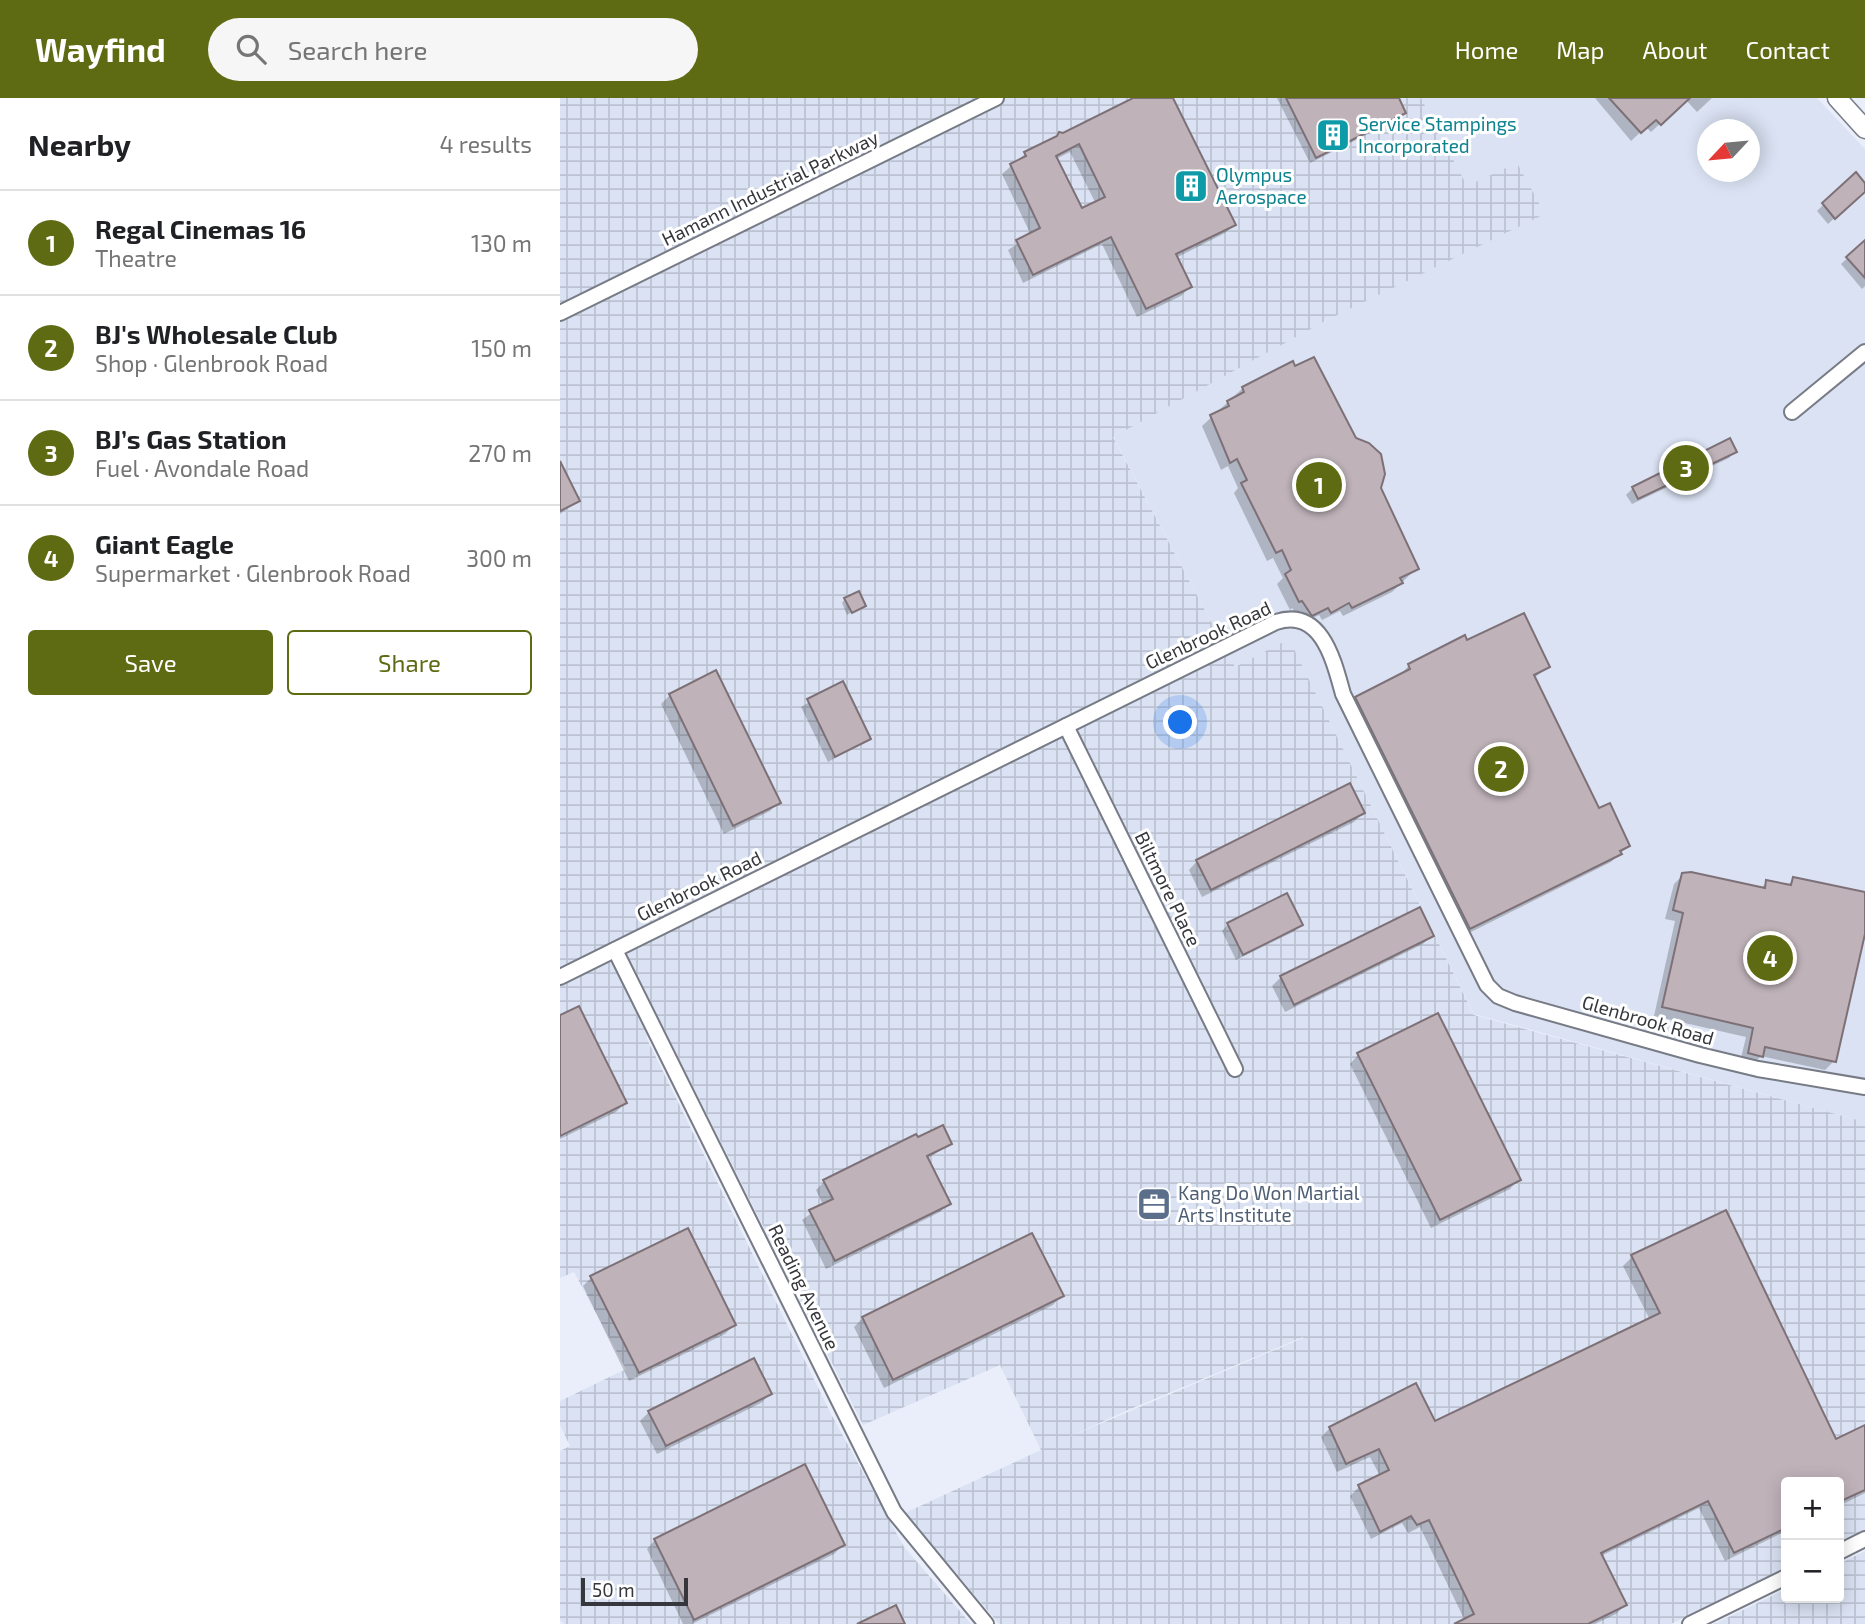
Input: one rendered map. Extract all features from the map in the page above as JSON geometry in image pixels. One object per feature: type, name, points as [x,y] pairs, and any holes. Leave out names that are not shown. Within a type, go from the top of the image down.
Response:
[{"type":"main road","points":[[1837,98],[1865,129]]},
{"type":"street","name":"Hamann Industrial Parkway","points":[[560,313],[996,98]]},
{"type":"street","points":[[1792,412],[1865,352]]},
{"type":"street","name":"Glenbrook Road","points":[[560,977],[1276,622],[1290,619],[1305,622],[1320,634],[1332,656],[1343,694],[1468,950],[1492,991],[1515,1003],[1700,1055],[1865,1087]]},
{"type":"street","name":"Biltmore Place","points":[[1066,726],[1235,1069]]},
{"type":"street","name":"Reading Avenue","points":[[615,950],[894,1512],[906,1531],[986,1624]]},
{"type":"street","points":[[1844,1550],[1865,1539]]},
{"type":"street","points":[[1690,1624],[1781,1579]]},
{"type":"shaded area","points":[[560,98],[1421,98],[1467,186],[1517,163],[1545,214],[1327,320],[1113,437],[1235,667],[1289,639],[1474,1015],[1865,1122],[1865,1530],[1844,1540],[1844,1477],[1781,1477],[1781,1570],[1671,1624],[999,1624],[905,1513],[1041,1450],[1000,1365],[863,1425],[664,1029],[646,1037],[831,1414],[904,1547],[971,1624],[564,1624],[560,1620],[560,1451],[570,1446],[560,1425],[560,1401],[626,1369],[574,1272],[560,1278]],"holes":[[[1303,1337],[1303,1338],[1069,1437],[1128,1410]]]},
{"type":"shaded area","points":[[1421,98],[1817,98],[1865,149],[1865,1122],[1474,1014],[1289,639],[1235,667],[1113,436],[1327,320],[1544,214],[1467,187]]},
{"type":"shaded area","points":[[1865,1551],[1865,1624],[1714,1624],[1781,1591],[1781,1603],[1844,1603],[1844,1562]]},
{"type":"building","points":[[1133,98],[1173,98],[1236,225],[1176,254],[1192,287],[1146,309],[1111,237],[1033,275],[1016,240],[1040,228],[1010,164],[1026,156],[1024,152],[1057,136],[1059,132],[1063,133]],"holes":[[[1079,144],[1105,197],[1082,208],[1056,156]]]},
{"type":"building","name":"Service Stampings Incorporated","points":[[1286,98],[1399,98],[1406,113],[1316,158]]},
{"type":"building","points":[[1609,98],[1690,98],[1661,125],[1656,120],[1641,133]]},
{"type":"building","points":[[1856,172],[1865,183],[1865,192],[1835,219],[1822,203]]},
{"type":"building","points":[[1865,240],[1865,278],[1846,257]]},
{"type":"building","points":[[1314,357],[1356,438],[1369,443],[1381,454],[1385,474],[1381,488],[1419,569],[1400,578],[1403,583],[1352,608],[1349,603],[1331,613],[1328,608],[1312,616],[1302,601],[1299,602],[1285,574],[1291,570],[1282,550],[1276,553],[1241,483],[1247,480],[1237,459],[1230,463],[1210,415],[1229,406],[1227,401],[1244,392],[1242,387],[1293,361],[1295,366]]},
{"type":"building","points":[[1730,438],[1737,452],[1638,499],[1632,487]]},
{"type":"building","points":[[560,461],[580,501],[560,511]]},
{"type":"building","points":[[859,591],[866,606],[852,613],[844,598]]},
{"type":"building","points":[[1524,613],[1550,667],[1534,675],[1599,808],[1610,803],[1630,846],[1620,851],[1622,854],[1470,929],[1355,697],[1410,669],[1408,664],[1465,635],[1467,640]]},
{"type":"building","points":[[716,670],[781,803],[733,826],[669,694]]},
{"type":"building","points":[[843,681],[871,739],[835,757],[807,699]]},
{"type":"building","points":[[1350,783],[1365,813],[1211,890],[1196,860]]},
{"type":"building","points":[[1691,872],[1765,888],[1766,880],[1791,885],[1793,877],[1865,892],[1865,934],[1836,1062],[1765,1047],[1763,1057],[1748,1053],[1753,1028],[1662,1007],[1683,913],[1673,910],[1682,873]]},
{"type":"building","points":[[1287,893],[1303,925],[1243,955],[1227,923]]},
{"type":"building","points":[[1420,907],[1434,936],[1294,1005],[1280,976]]},
{"type":"building","points":[[579,1006],[627,1103],[560,1136],[560,1015]]},
{"type":"building","points":[[1438,1013],[1521,1180],[1440,1220],[1357,1053]]},
{"type":"building","points":[[943,1125],[952,1144],[927,1156],[951,1204],[835,1261],[809,1210],[833,1199],[823,1180],[916,1134],[918,1137]]},
{"type":"building","points":[[1726,1210],[1836,1439],[1865,1425],[1865,1490],[1844,1500],[1844,1477],[1781,1477],[1781,1530],[1734,1553],[1708,1501],[1601,1553],[1627,1605],[1588,1624],[1454,1624],[1474,1614],[1429,1520],[1417,1525],[1411,1516],[1380,1532],[1358,1485],[1389,1470],[1379,1449],[1346,1464],[1329,1427],[1416,1383],[1435,1421],[1660,1313],[1631,1255]]},
{"type":"building","points":[[688,1228],[736,1325],[639,1373],[590,1276]]},
{"type":"building","points":[[1032,1233],[1064,1296],[893,1380],[862,1317]]},
{"type":"building","points":[[754,1358],[772,1394],[666,1446],[648,1411]]},
{"type":"building","points":[[805,1464],[845,1545],[694,1620],[654,1539]]},
{"type":"building","points":[[896,1605],[905,1624],[857,1624]]},
{"type":"place","name":"Service Stampings Incorporated","points":[[1333,135]]},
{"type":"place","name":"Olympus Aerospace","points":[[1191,186]]},
{"type":"place","name":"BJ’s Gas Station","points":[[1686,468]]},
{"type":"place","name":"Regal Cinemas 16","points":[[1319,485]]},
{"type":"place","name":"BJ's Wholesale Club","points":[[1501,769]]},
{"type":"place","name":"Giant Eagle","points":[[1770,958]]},
{"type":"place","name":"Kang Do Won Martial Arts Institute","points":[[1154,1204]]}]
